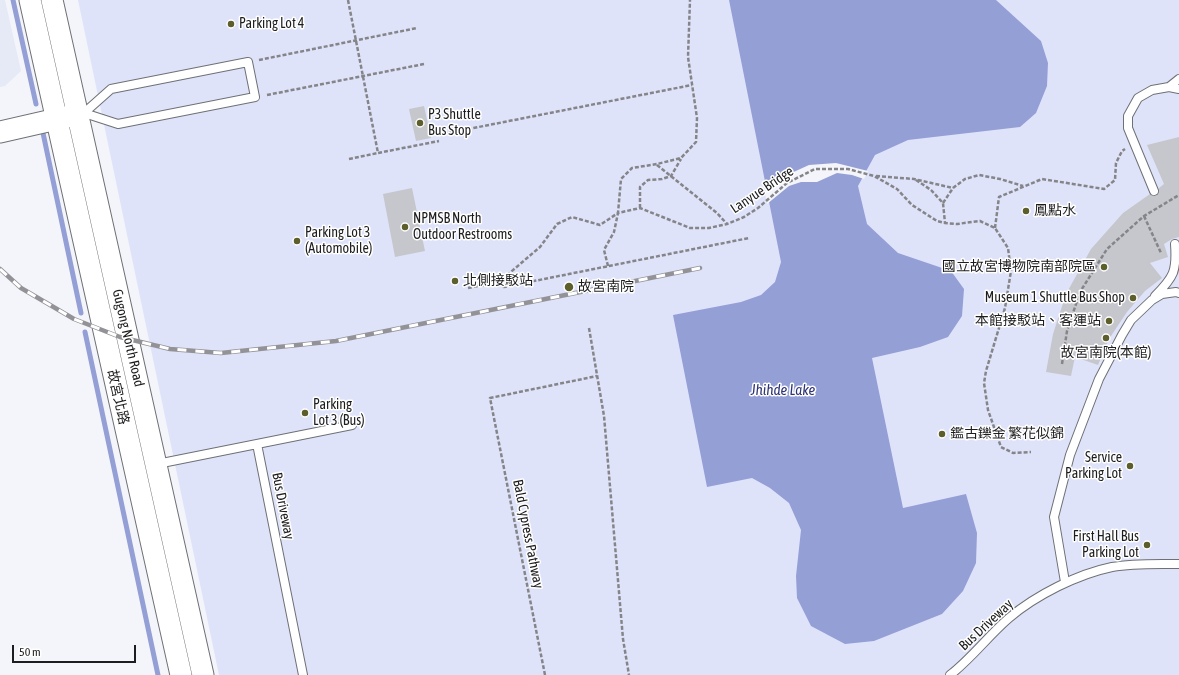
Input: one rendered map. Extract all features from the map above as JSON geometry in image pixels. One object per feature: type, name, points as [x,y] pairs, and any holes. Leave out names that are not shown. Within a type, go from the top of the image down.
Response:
[{"type":"street","points":[[30,0],[56,118]]},
{"type":"street","name":"Gugong North Road","points":[[52,0],[81,113],[203,675]]},
{"type":"street","points":[[0,132],[81,113]]},
{"type":"street","name":"故宮北路","points":[[56,118],[181,675]]},
{"type":"lane","points":[[248,62],[255,97],[118,124],[81,113],[111,89],[248,62]]},
{"type":"lane","points":[[1169,87],[1179,79]]},
{"type":"lane","points":[[1154,191],[1128,128],[1128,116],[1138,98],[1152,90],[1169,87],[1179,89]]},
{"type":"lane","points":[[1065,582],[1054,517],[1070,455],[1099,379],[1122,335],[1131,320],[1152,300],[1172,276],[1175,269],[1176,259],[1174,242],[1179,252]]},
{"type":"lane","points":[[1152,300],[1162,294],[1179,293]]},
{"type":"lane","points":[[156,464],[352,425]]},
{"type":"lane","name":"Bus Driveway","points":[[257,444],[303,675]]},
{"type":"lane","name":"Bus Driveway","points":[[950,675],[1009,618],[1032,601],[1065,582],[1112,567],[1140,564],[1179,564]]},
{"type":"path","points":[[348,0],[378,153]]},
{"type":"path","points":[[468,288],[499,282],[540,247],[557,224],[572,218],[600,225],[618,213],[640,208],[640,187],[648,180],[662,179],[671,176],[681,158],[696,142],[697,118],[688,57],[690,0]]},
{"type":"path","points":[[248,62],[417,28]]},
{"type":"path","points":[[255,97],[424,64]]},
{"type":"path","points":[[438,135],[692,84]]},
{"type":"path","points":[[349,159],[439,141]]},
{"type":"path","points":[[1031,452],[1013,453],[1001,447],[988,410],[984,383],[986,371],[1005,308],[1011,271],[1008,248],[995,228],[999,197],[1042,179],[1104,189],[1115,180],[1116,164],[1122,151],[1135,145]]},
{"type":"path","points":[[608,266],[604,250],[614,232],[618,213],[621,179],[632,168],[681,158]]},
{"type":"path","points":[[657,164],[717,213],[727,224]]},
{"type":"path","name":"Lanyue Bridge","points":[[640,208],[690,228],[708,228],[727,224],[744,217],[758,208],[788,183],[815,169],[848,169],[874,176],[914,179],[953,188]]},
{"type":"path","points":[[945,223],[943,203],[953,188],[965,179],[979,175],[1000,178],[1024,186]]},
{"type":"path","name":"Lanyue Bridge","points":[[874,176],[897,189],[912,205],[938,221],[957,224],[980,221],[995,228]]},
{"type":"path","name":"Lanyue Bridge","points":[[914,179],[931,190],[943,203]]},
{"type":"path","points":[[1062,364],[1067,332],[1080,292],[1107,249],[1144,216],[1179,195]]},
{"type":"path","points":[[1144,216],[1161,253]]},
{"type":"path","points":[[499,282],[504,287],[749,238]]},
{"type":"path","points":[[589,328],[604,416],[623,639],[629,675]]},
{"type":"path","name":"Bald Cypress Pathway","points":[[545,675],[490,398],[597,376]]},
{"type":"shaded area","points":[[0,0],[5,0],[21,71],[5,86],[0,87]]},
{"type":"shaded area","name":"國立故宮博物院南部院區","points":[[78,0],[1179,0],[1179,675],[219,675]]},
{"type":"water","name":"Jhihde Lake","points":[[729,0],[996,0],[1041,41],[1048,63],[1047,86],[1036,113],[1020,127],[908,140],[875,155],[858,186],[867,224],[898,253],[951,271],[964,289],[962,316],[948,337],[920,347],[872,358],[903,508],[966,494],[977,533],[976,563],[963,591],[942,614],[874,641],[845,644],[811,626],[797,598],[796,576],[801,530],[789,503],[770,488],[752,478],[707,487],[673,315],[741,302],[761,295],[775,282],[781,262]]},
{"type":"pier","points":[[836,163],[868,171],[864,179],[852,175],[837,173],[817,182],[801,182],[789,186],[767,204],[765,192],[768,183],[777,176],[787,175],[809,165]]},
{"type":"building","points":[[424,106],[431,138],[416,141],[409,109]]},
{"type":"building","name":"國立故宮博物院南部院區","points":[[1179,137],[1179,237],[1164,244],[1168,257],[1150,263],[1162,278],[1145,291],[1127,312],[1109,339],[1098,365],[1075,357],[1071,376],[1046,372],[1053,334],[1066,294],[1091,249],[1123,213],[1150,194],[1156,196],[1159,192],[1159,188],[1164,184],[1147,145]]},
{"type":"building","name":"NPMSB North Outdoor Restrooms","points":[[412,188],[425,251],[395,257],[383,194]]},
{"type":"waterway","points":[[13,0],[36,104]]},
{"type":"waterway","points":[[43,133],[81,313]]},
{"type":"waterway","points":[[85,332],[158,675]]},
{"type":"railway","points":[[0,269],[21,288],[74,319],[120,337],[170,349],[221,353],[336,341],[700,268]]},
{"type":"place","name":"Parking Lot 4","points":[[231,24]]},
{"type":"place","name":"P3 Shuttle Bus Stop","points":[[420,123]]},
{"type":"place","name":"鳳點水","points":[[1026,211]]},
{"type":"place","name":"NPMSB North Outdoor Restrooms","points":[[405,227]]},
{"type":"place","name":"Parking Lot 3 (Automobile)","points":[[297,241]]},
{"type":"place","name":"國立故宮博物院南部院區","points":[[1104,267]]},
{"type":"place","name":"北側接駁站","points":[[455,281]]},
{"type":"place","name":"故宮南院","points":[[569,287]]},
{"type":"place","name":"Museum 1 Shuttle Bus Shop","points":[[1133,298]]},
{"type":"place","name":"本館接駁站、客運站","points":[[1109,321]]},
{"type":"place","name":"故宮南院(本館)","points":[[1106,338]]},
{"type":"place","name":"Parking Lot 3 (Bus)","points":[[305,413]]},
{"type":"place","name":"鑑古鑠金 繁花似錦","points":[[942,434]]},
{"type":"place","name":"Service Parking Lot","points":[[1130,466]]},
{"type":"place","name":"First Hall Bus Parking Lot","points":[[1147,545]]}]
